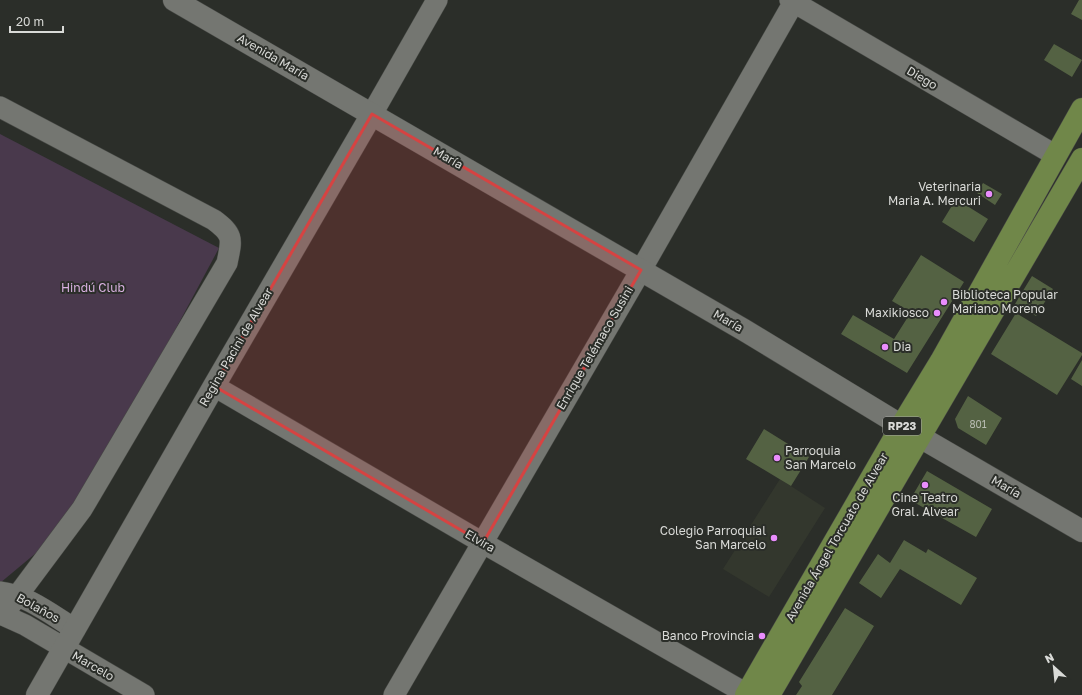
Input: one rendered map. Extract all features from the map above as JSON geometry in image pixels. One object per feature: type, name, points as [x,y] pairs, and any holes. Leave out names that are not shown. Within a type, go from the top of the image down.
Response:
[{"type":"main road","name":"Avenida Ángel Torcuato de Alvear","points":[[747,694],[902,425],[941,361],[1082,109]]},
{"type":"main road","name":"Avenida Ángel Torcuato de Alvear","points":[[769,695],[920,437],[1080,169]]},
{"type":"street","name":"Avenida María","points":[[174,0],[372,114]]},
{"type":"street","name":"Regina Pacini de Alvear","points":[[37,695],[437,0]]},
{"type":"street","name":"Diego","points":[[793,1],[1055,156]]},
{"type":"street","name":"Enrique Telémaco Susini","points":[[394,695],[640,270],[793,1]]},
{"type":"street","points":[[0,106],[214,220],[225,228],[231,241],[227,263],[82,509],[8,594],[2,615]]},
{"type":"street","name":"María","points":[[372,114],[744,330],[920,437],[1082,531]]},
{"type":"street","name":"Elvira","points":[[214,386],[482,543],[747,694]]},
{"type":"street","name":"Bolaños","points":[[8,594],[75,629]]},
{"type":"street","name":"Bolaños","points":[[2,615],[24,625],[64,648]]},
{"type":"street","name":"Marcelo","points":[[64,648],[144,695]]},
{"type":"highlighted area","points":[[372,114],[641,270],[483,543],[214,386]]},
{"type":"shaded area","name":"Colegio Parroquial San Marcelo","points":[[780,479],[825,508],[769,597],[723,569]]},
{"type":"green space","name":"Hindú Club","points":[[0,134],[219,248],[72,523],[0,583]]},
{"type":"building","points":[[1079,0],[1082,0],[1082,20],[1071,14]]},
{"type":"building","points":[[1054,44],[1082,60],[1072,77],[1044,60]]},
{"type":"building","name":"Veterinaria Maria A. Mercuri","points":[[983,183],[1002,194],[995,205],[977,193]]},
{"type":"building","points":[[956,199],[988,219],[974,242],[942,222]]},
{"type":"building","points":[[921,255],[964,282],[907,373],[841,334],[853,315],[894,339],[911,312],[892,301]]},
{"type":"building","points":[[1032,276],[1053,289],[1036,316],[1015,304]]},
{"type":"building","points":[[1016,313],[1082,353],[1057,395],[991,354]]},
{"type":"building","points":[[1082,360],[1082,386],[1071,379]]},
{"type":"building","points":[[968,396],[1002,418],[986,445],[958,428],[955,419]]},
{"type":"building","name":"Parroquia San Marcelo","points":[[764,429],[809,457],[791,486],[746,459]]},
{"type":"building","points":[[927,471],[992,509],[976,537],[910,500]]},
{"type":"building","points":[[904,540],[926,553],[928,549],[977,578],[961,605],[900,569],[881,598],[859,583],[878,554],[890,563]]},
{"type":"building","points":[[845,608],[874,626],[832,695],[796,695],[802,686],[799,682]]},
{"type":"place","name":"Veterinaria Maria A. Mercuri","points":[[989,194]]},
{"type":"place","name":"Biblioteca Popular Mariano Moreno","points":[[944,302]]},
{"type":"place","name":"Maxikiosco","points":[[937,313]]},
{"type":"place","name":"Dia","points":[[885,347]]},
{"type":"place","name":"Parroquia San Marcelo","points":[[777,458]]},
{"type":"place","name":"Cine Teatro Gral. Alvear","points":[[925,485]]},
{"type":"place","name":"Colegio Parroquial San Marcelo","points":[[774,538]]},
{"type":"place","name":"Banco Provincia","points":[[762,636]]}]
